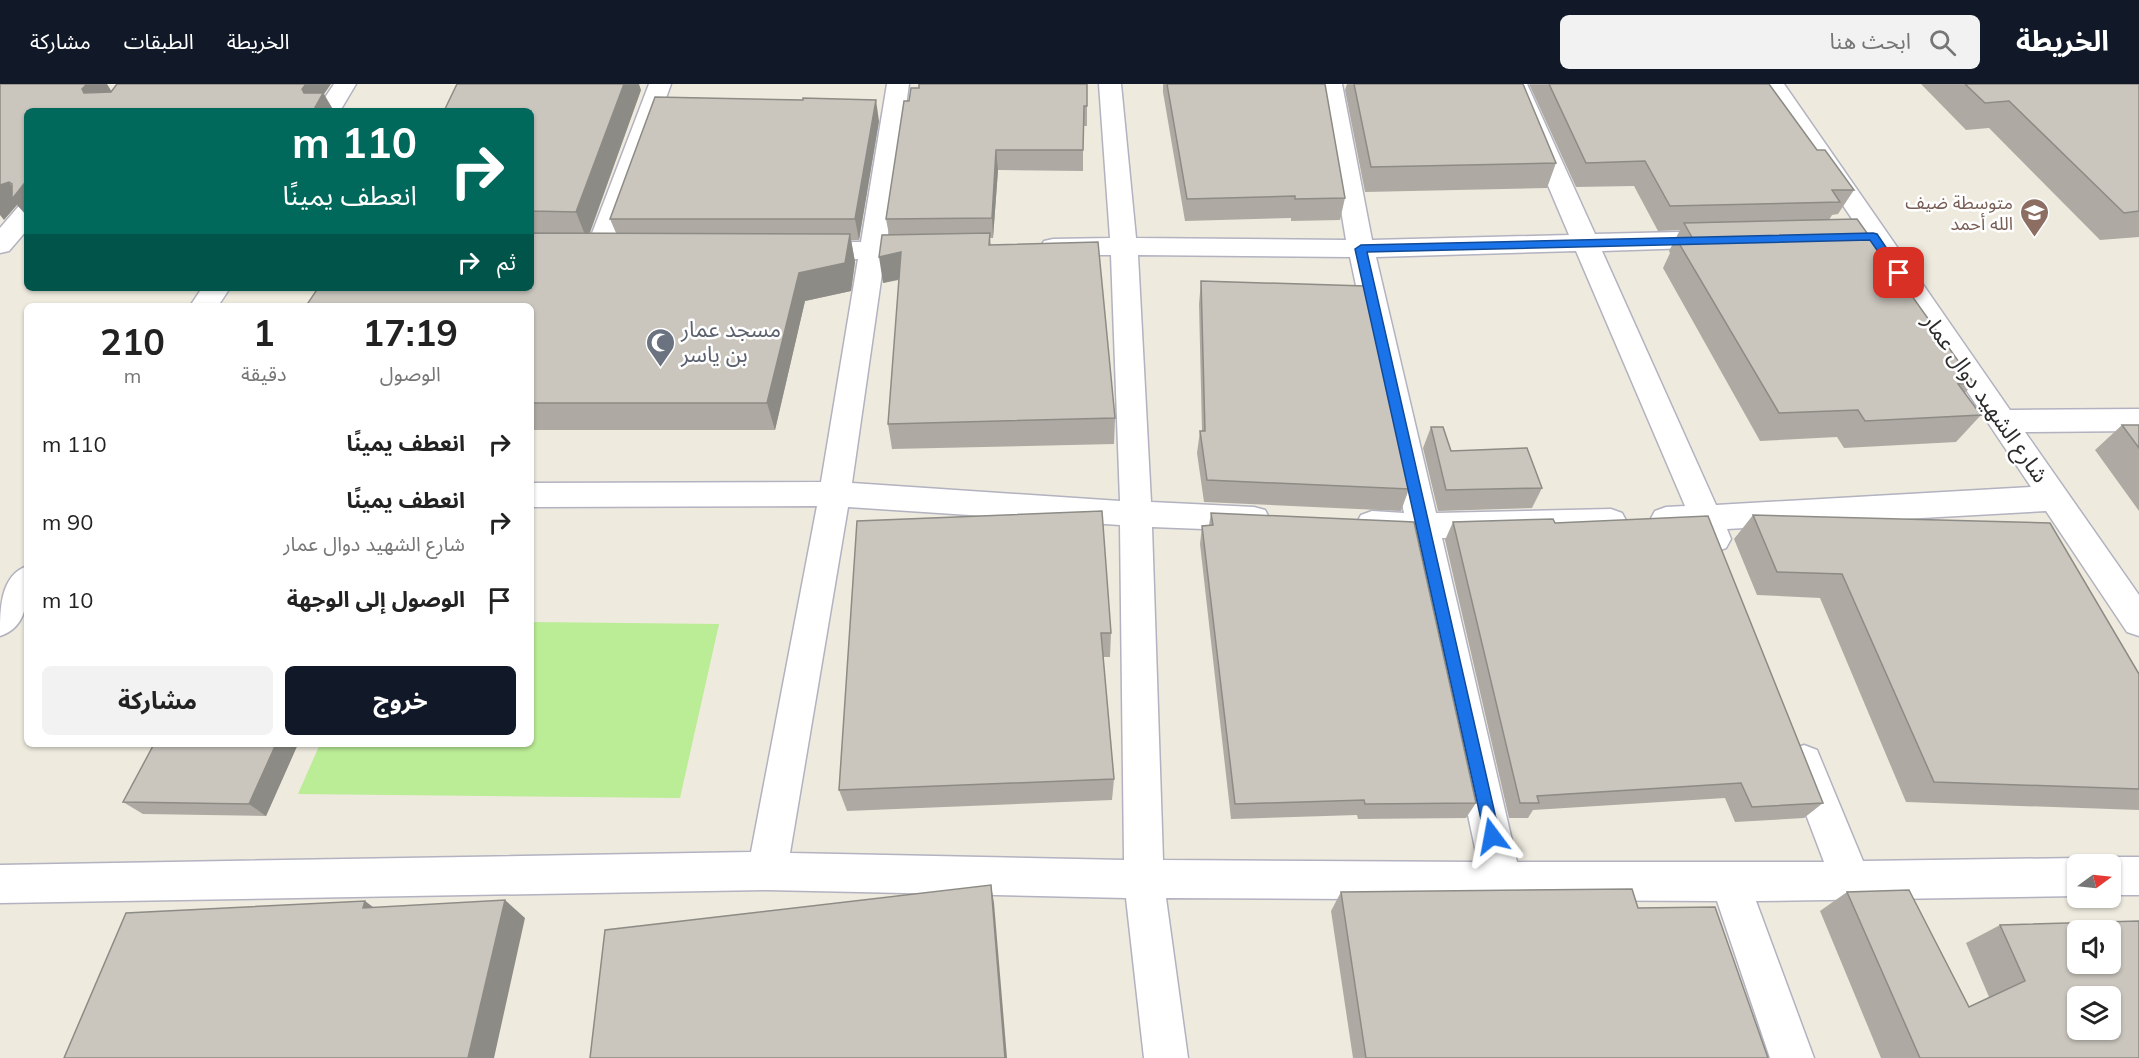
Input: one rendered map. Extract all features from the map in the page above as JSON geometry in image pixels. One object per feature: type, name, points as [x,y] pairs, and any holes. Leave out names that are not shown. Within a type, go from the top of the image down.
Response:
[{"type":"street","points":[[330,108],[345,84]]},
{"type":"street","points":[[599,249],[660,84]]},
{"type":"street","points":[[767,871],[835,494],[898,84]]},
{"type":"street","points":[[1110,84],[1124,246],[1136,514],[1144,879],[1166,1058]]},
{"type":"street","points":[[1331,84],[1361,249],[1502,881]]},
{"type":"street","points":[[1516,84],[1587,242],[1725,563]]},
{"type":"street","name":"شارع الشهيد دوال عمار","points":[[1773,84],[1861,236],[2002,420],[2139,622]]},
{"type":"street","points":[[0,245],[24,217]]},
{"type":"street","points":[[1032,248],[1124,246],[1361,249],[1742,239]]},
{"type":"street","points":[[788,250],[952,249]]},
{"type":"street","points":[[0,255],[24,254]]},
{"type":"street","points":[[2002,420],[2139,420]]},
{"type":"street","points":[[534,495],[835,494],[1136,514],[1279,520]]},
{"type":"street","points":[[1338,522],[1422,526],[1707,519],[2056,498]]},
{"type":"street","points":[[0,622],[24,584]]},
{"type":"street","points":[[1794,738],[1851,880]]},
{"type":"street","points":[[0,884],[767,871],[1144,879],[1502,881],[1730,882],[2067,877]]},
{"type":"street","points":[[2121,876],[2139,876]]},
{"type":"street","points":[[1730,882],[1792,1058]]},
{"type":"green space","points":[[534,622],[719,624],[680,798],[298,794],[319,747],[534,747]]},
{"type":"building","points":[[0,84],[87,84],[82,89],[84,93],[111,92],[117,84],[306,84],[302,89],[304,93],[323,93],[315,108],[24,108],[24,184],[12,199],[12,184],[9,182],[0,185]]},
{"type":"building","points":[[457,84],[624,84],[576,212],[534,211],[534,108],[445,108]]},
{"type":"building","points":[[919,84],[1087,84],[1083,150],[996,150],[992,218],[886,219],[904,101],[909,101],[911,88],[919,88]]},
{"type":"building","points":[[1167,84],[1325,84],[1345,198],[1295,199],[1295,196],[1187,199]]},
{"type":"building","points":[[1354,84],[1523,84],[1556,163],[1371,167]]},
{"type":"building","points":[[1549,84],[1769,84],[1817,150],[1825,150],[1854,190],[1832,190],[1840,202],[1670,206],[1645,161],[1586,163]]},
{"type":"building","points":[[1965,84],[2139,84],[2139,211],[2124,213],[2009,101],[1985,103]]},
{"type":"building","points":[[655,97],[876,100],[855,219],[610,219]]},
{"type":"building","points":[[1857,219],[1974,383],[1958,384],[1981,415],[1865,421],[1858,410],[1779,413],[1677,240],[1693,239],[1684,223]]},
{"type":"building","name":"مسجد عمار بن ياسر","points":[[534,233],[850,234],[845,263],[799,273],[767,403],[534,403],[534,303],[308,303],[316,291],[534,291]]},
{"type":"building","points":[[990,233],[989,245],[1098,242],[1115,418],[888,424],[901,252],[879,257],[882,235]]},
{"type":"building","points":[[1201,281],[1365,286],[1409,489],[1207,480],[1200,431],[1205,431]]},
{"type":"building","points":[[2122,425],[2139,425],[2139,448]]},
{"type":"building","points":[[1431,427],[1443,427],[1451,451],[1527,448],[1542,488],[1446,490]]},
{"type":"building","points":[[1102,511],[1111,633],[1101,633],[1114,779],[839,790],[857,521]]},
{"type":"building","points":[[1211,513],[1414,522],[1476,803],[1365,804],[1364,800],[1235,804],[1202,526],[1213,525]]},
{"type":"building","points":[[1753,515],[2050,523],[2139,674],[2139,789],[1934,782],[1842,574],[1777,572]]},
{"type":"building","points":[[1708,516],[1823,803],[1752,807],[1741,783],[1537,796],[1539,803],[1520,803],[1453,522],[1553,519],[1555,523]]},
{"type":"building","points":[[152,747],[275,747],[249,804],[123,802]]},
{"type":"building","points":[[991,885],[1005,1058],[590,1058],[605,930]]},
{"type":"building","points":[[1632,889],[1638,908],[1715,907],[1768,1058],[1366,1058],[1341,892]]},
{"type":"building","points":[[1909,890],[1969,1007],[2025,981],[2000,925],[2067,923],[2067,974],[2121,974],[2121,922],[2139,921],[2139,1058],[1920,1058],[1847,892]]},
{"type":"building","points":[[505,900],[468,1058],[64,1058],[126,913],[365,901],[363,908]]},
{"type":"place","name":"متوسطة ضيف الله أحمد","points":[[2034,238]]},
{"type":"place","name":"مسجد عمار بن ياسر","points":[[660,368]]},
{"type":"route","points":[[1492,836],[1361,249],[1873,236],[1899,273]]}]
